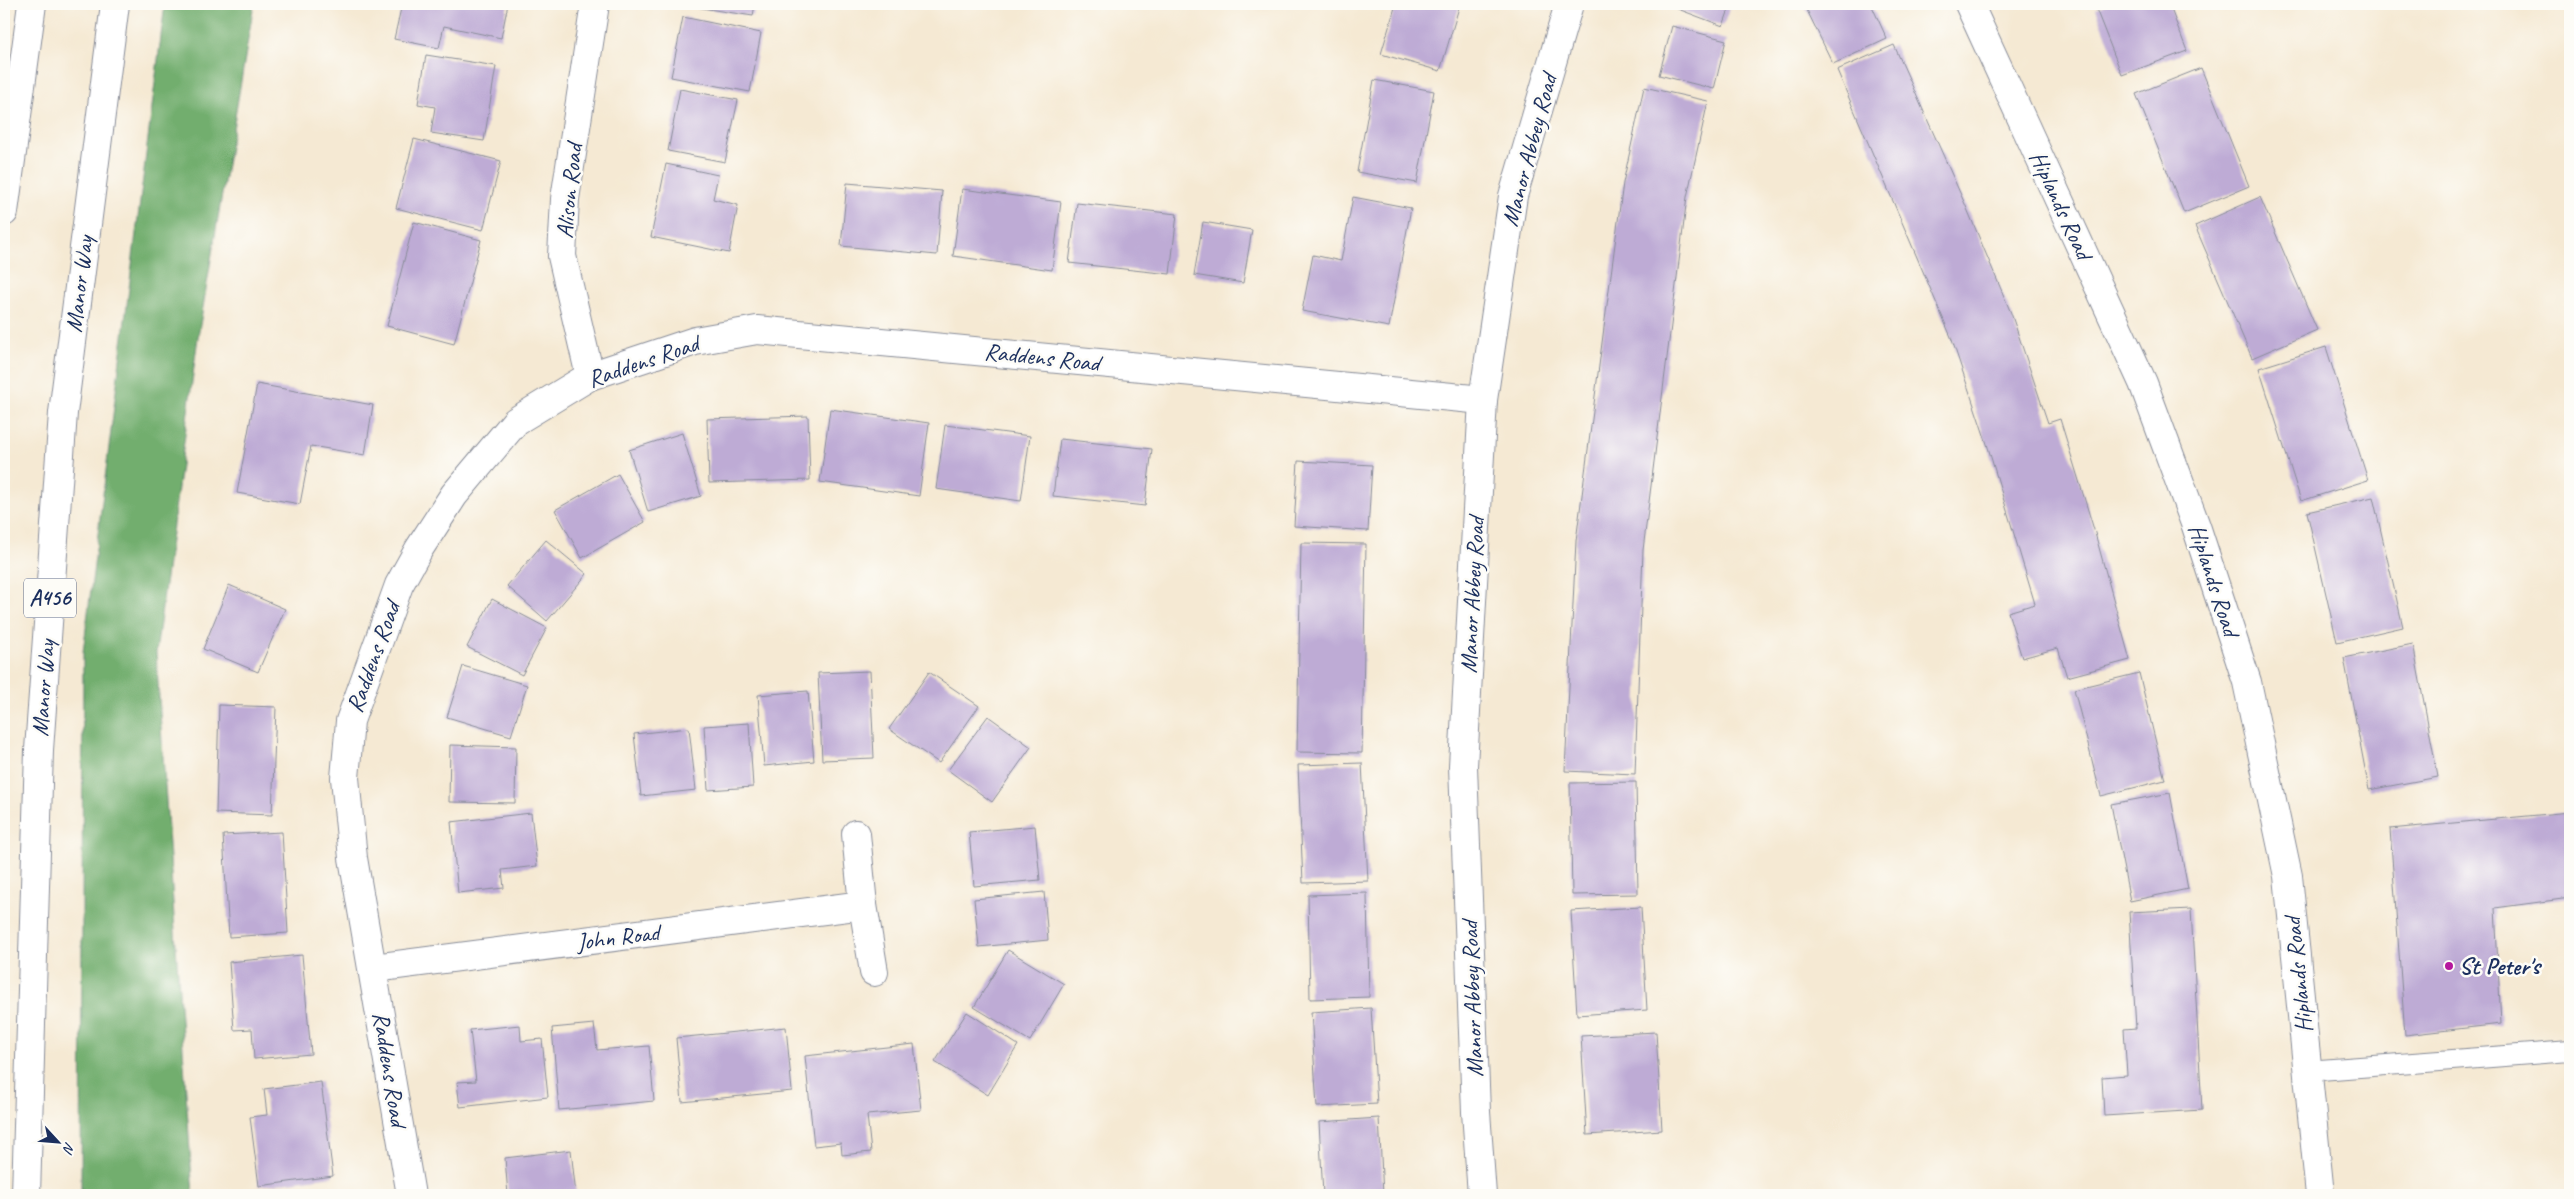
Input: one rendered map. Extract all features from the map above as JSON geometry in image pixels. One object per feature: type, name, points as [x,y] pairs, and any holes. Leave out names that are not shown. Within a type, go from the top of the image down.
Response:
[{"type":"main road","points":[[4,212],[32,4]]},
{"type":"main road","name":"Manor Way","points":[[26,1195],[39,750],[61,442],[115,4]]},
{"type":"main road","name":"Alison Road","points":[[590,376],[562,256],[565,199],[595,4]]},
{"type":"main road","name":"Manor Abbey Road","points":[[1482,1195],[1476,1112],[1463,766],[1482,400],[1513,196],[1569,4]]},
{"type":"main road","name":"Hiplands Road","points":[[1969,4],[2143,383],[2196,526],[2247,682],[2288,876],[2320,1195]]},
{"type":"main road","name":"Raddens Road","points":[[411,1195],[374,968],[353,858],[345,778],[350,721],[399,585],[418,549],[454,495],[516,421],[590,376],[695,341],[757,330],[1482,400]]},
{"type":"main road","points":[[856,834],[863,905],[874,972]]},
{"type":"main road","name":"John Road","points":[[374,968],[863,905]]},
{"type":"lane","points":[[2307,1071],[2570,1051]]},
{"type":"green space","points":[[165,4],[254,4],[198,337],[156,653],[193,1195],[81,1195],[83,652]]},
{"type":"building","points":[[402,4],[508,4],[501,38],[444,26],[439,48],[394,39]]},
{"type":"building","points":[[690,4],[755,4],[753,16],[689,6]]},
{"type":"building","points":[[1396,4],[1460,4],[1440,71],[1381,54]]},
{"type":"building","points":[[1670,4],[1731,4],[1723,26],[1670,6]]},
{"type":"building","points":[[1810,4],[1871,4],[1887,39],[1833,64],[1805,6]]},
{"type":"building","points":[[2110,4],[2169,4],[2187,51],[2122,75],[2096,9]]},
{"type":"building","points":[[683,17],[761,33],[750,92],[671,77]]},
{"type":"building","points":[[1672,26],[1726,40],[1714,89],[1659,75]]},
{"type":"building","points":[[1894,45],[2011,313],[2048,423],[2060,419],[2095,533],[2130,660],[2067,677],[2058,648],[2022,658],[2008,612],[2035,604],[1987,444],[1951,337],[1837,70]]},
{"type":"building","points":[[426,55],[496,66],[484,141],[431,133],[435,107],[418,104]]},
{"type":"building","points":[[2201,68],[2249,186],[2184,213],[2136,94]]},
{"type":"building","points":[[1374,80],[1434,91],[1417,183],[1357,172]]},
{"type":"building","points":[[1644,87],[1708,101],[1687,197],[1643,550],[1635,774],[1565,771],[1576,541],[1623,183]]},
{"type":"building","points":[[680,89],[738,100],[725,162],[668,151]]},
{"type":"building","points":[[414,139],[501,161],[483,230],[396,208]]},
{"type":"building","points":[[666,164],[718,175],[713,199],[738,205],[729,253],[651,237]]},
{"type":"building","points":[[847,183],[942,191],[937,255],[841,246]]},
{"type":"building","points":[[962,189],[1061,202],[1052,270],[953,256]]},
{"type":"building","points":[[1353,197],[1411,208],[1389,327],[1302,311],[1313,255],[1341,261]]},
{"type":"building","points":[[2260,197],[2317,330],[2252,358],[2195,226]]},
{"type":"building","points":[[1077,203],[1177,214],[1170,274],[1069,263]]},
{"type":"building","points":[[414,222],[481,240],[454,344],[387,326]]},
{"type":"building","points":[[1203,222],[1252,230],[1243,283],[1194,275]]},
{"type":"building","points":[[2326,347],[2368,480],[2301,501],[2259,368]]},
{"type":"building","points":[[257,384],[373,405],[365,455],[311,446],[300,504],[237,493]]},
{"type":"building","points":[[830,409],[929,423],[919,496],[820,482]]},
{"type":"building","points":[[808,416],[810,480],[709,483],[707,419]]},
{"type":"building","points":[[945,425],[1030,436],[1021,501],[936,489]]},
{"type":"building","points":[[682,433],[701,496],[648,512],[629,450]]},
{"type":"building","points":[[1060,439],[1152,449],[1145,506],[1053,496]]},
{"type":"building","points":[[1298,461],[1372,465],[1368,531],[1294,526]]},
{"type":"building","points":[[618,474],[645,522],[582,558],[555,510]]},
{"type":"building","points":[[2373,497],[2403,627],[2337,642],[2307,512]]},
{"type":"building","points":[[546,540],[587,574],[547,621],[507,586]]},
{"type":"building","points":[[1301,543],[1366,544],[1362,753],[1297,752]]},
{"type":"building","points":[[229,585],[285,609],[258,672],[203,649]]},
{"type":"building","points":[[492,599],[547,628],[522,675],[467,647]]},
{"type":"building","points":[[2413,644],[2438,777],[2369,790],[2344,658]]},
{"type":"building","points":[[463,666],[527,685],[511,736],[447,717]]},
{"type":"building","points":[[870,671],[874,758],[822,760],[818,673]]},
{"type":"building","points":[[929,672],[979,706],[939,763],[889,729]]},
{"type":"building","points":[[2139,673],[2165,780],[2101,796],[2074,689]]},
{"type":"building","points":[[808,691],[814,761],[764,766],[758,695]]},
{"type":"building","points":[[219,705],[276,707],[272,815],[216,813]]},
{"type":"building","points":[[988,716],[1031,747],[992,802],[948,770]]},
{"type":"building","points":[[749,723],[753,787],[708,790],[704,726]]},
{"type":"building","points":[[689,728],[696,790],[641,796],[634,734]]},
{"type":"building","points":[[450,745],[516,747],[515,803],[449,802]]},
{"type":"building","points":[[1362,763],[1368,881],[1303,883],[1298,765]]},
{"type":"building","points":[[1636,782],[1638,894],[1572,895],[1570,783]]},
{"type":"building","points":[[2170,793],[2188,889],[2130,901],[2111,804]]},
{"type":"building","name":"St Peter's","points":[[2570,812],[2570,898],[2495,908],[2501,1024],[2405,1035],[2390,829]]},
{"type":"building","points":[[531,813],[537,866],[502,870],[504,888],[458,893],[451,822]]},
{"type":"building","points":[[1035,826],[1040,880],[974,886],[969,832]]},
{"type":"building","points":[[282,832],[288,933],[229,937],[223,835]]},
{"type":"building","points":[[1044,892],[1048,940],[979,947],[974,899]]},
{"type":"building","points":[[1367,893],[1369,997],[1310,999],[1308,895]]},
{"type":"building","points":[[1641,907],[1647,1010],[1577,1015],[1571,911]]},
{"type":"building","points":[[2191,909],[2202,1110],[2104,1116],[2102,1077],[2127,1075],[2124,1029],[2136,1028],[2129,912]]},
{"type":"building","points":[[1008,950],[1064,984],[1030,1041],[974,1007]]},
{"type":"building","points":[[302,955],[311,1054],[254,1059],[252,1029],[234,1030],[229,962]]},
{"type":"building","points":[[1371,1008],[1377,1104],[1317,1107],[1311,1012]]},
{"type":"building","points":[[967,1012],[1018,1045],[988,1095],[935,1062]]},
{"type":"building","points":[[594,1024],[597,1050],[649,1046],[654,1101],[559,1110],[552,1028]]},
{"type":"building","points":[[520,1025],[521,1041],[542,1039],[548,1097],[460,1107],[457,1082],[476,1081],[470,1030]]},
{"type":"building","points":[[786,1027],[792,1091],[682,1102],[676,1038]]},
{"type":"building","points":[[1656,1032],[1662,1130],[1587,1135],[1581,1036]]},
{"type":"building","points":[[914,1044],[921,1110],[867,1115],[871,1152],[842,1155],[841,1143],[814,1146],[805,1056]]},
{"type":"building","points":[[321,1082],[333,1176],[259,1186],[250,1117],[267,1115],[264,1089]]},
{"type":"building","points":[[1379,1118],[1383,1195],[1323,1195],[1319,1122]]},
{"type":"building","points":[[571,1150],[576,1195],[508,1195],[505,1158]]},
{"type":"building","points":[[336,1190],[336,1195],[305,1195],[305,1194]]},
{"type":"place","name":"St Peter's","points":[[2449,966]]}]
